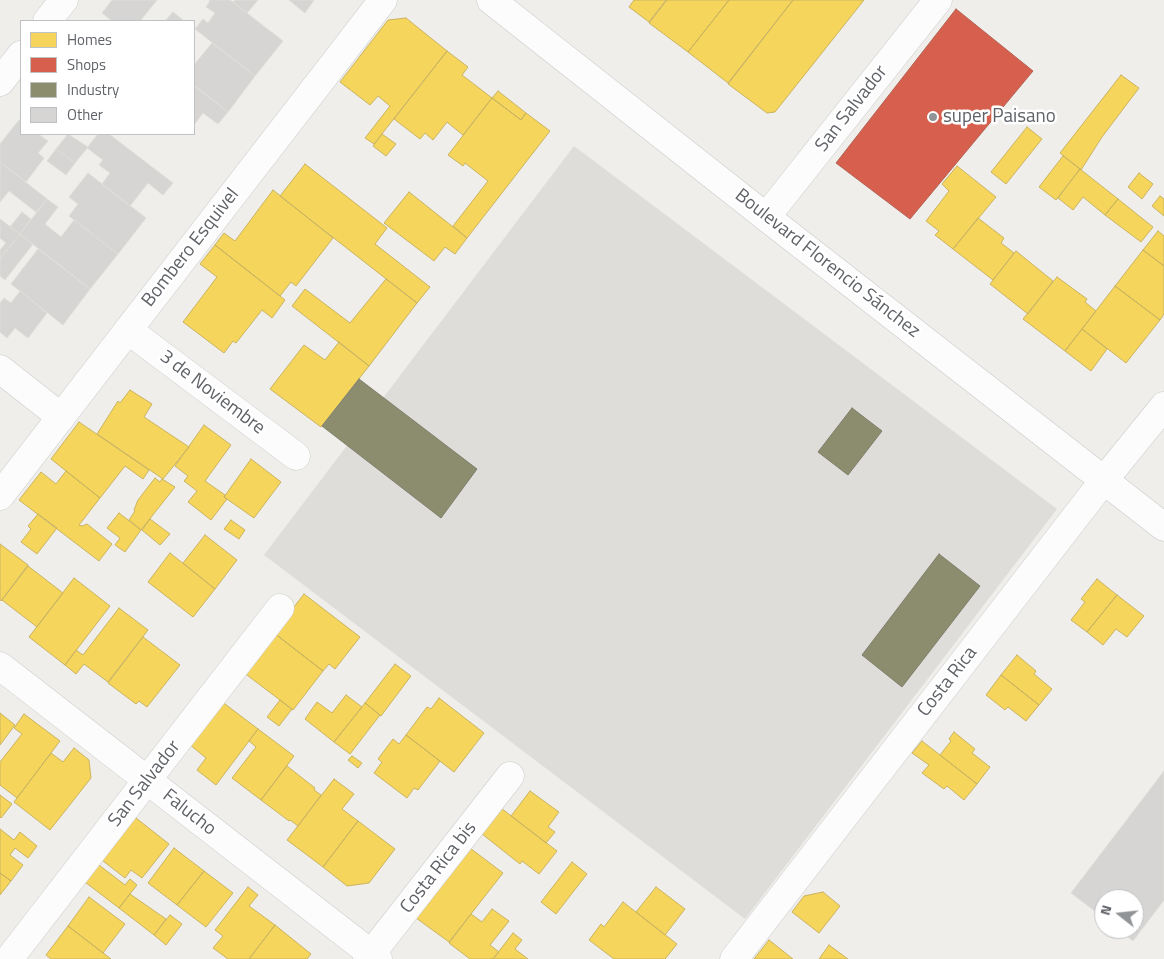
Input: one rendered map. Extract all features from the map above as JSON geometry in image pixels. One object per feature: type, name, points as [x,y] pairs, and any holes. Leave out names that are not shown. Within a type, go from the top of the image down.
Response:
[{"type":"street","points":[[48,20],[64,0]]},
{"type":"street","name":"Bombero Esquivel","points":[[0,496],[383,0]]},
{"type":"street","name":"Boulevard Florencio Sánchez","points":[[491,0],[1164,527]]},
{"type":"street","name":"San Salvador","points":[[766,217],[938,0]]},
{"type":"street","points":[[0,82],[20,56]]},
{"type":"street","name":"3 de Noviembre","points":[[128,330],[296,456]]},
{"type":"street","points":[[0,369],[61,417]]},
{"type":"street","name":"Costa Rica","points":[[734,959],[1104,480],[1164,406]]},
{"type":"street","name":"San Salvador","points":[[9,959],[280,608]]},
{"type":"street","name":"Falucho","points":[[0,666],[372,957]]},
{"type":"street","name":"Costa Rica bis","points":[[372,957],[510,776]]},
{"type":"shaded area","points":[[574,146],[1057,509],[745,919],[264,555]]},
{"type":"building: Homes","points":[[634,0],[666,0],[649,22],[629,7]]},
{"type":"building: Homes","points":[[667,0],[729,0],[688,52],[649,23]]},
{"type":"building: Homes","points":[[729,0],[793,0],[728,83],[688,52]]},
{"type":"building: Homes","points":[[793,0],[864,0],[775,112],[767,113],[728,84]]},
{"type":"building: Homes","points":[[406,18],[447,51],[374,144],[365,138],[390,106],[378,96],[370,105],[340,82],[388,20]]},
{"type":"building: Homes","points":[[447,51],[468,67],[462,75],[492,98],[463,135],[447,122],[433,140],[425,133],[420,139],[394,119]]},
{"type":"building: Homes","points":[[1121,75],[1139,88],[1102,137],[1081,170],[1060,153]]},
{"type":"building: Homes","points":[[498,91],[526,113],[521,120],[492,98]]},
{"type":"building: Homes","points":[[492,98],[521,120],[526,113],[550,131],[467,238],[453,226],[488,181],[465,163],[463,166],[448,155]]},
{"type":"building: Homes","points":[[1027,127],[1042,139],[1006,184],[991,172]]},
{"type":"building: Homes","points":[[382,134],[396,144],[386,156],[373,146]]},
{"type":"building: Homes","points":[[1063,156],[1080,169],[1056,200],[1039,187]]},
{"type":"building: Homes","points":[[305,164],[387,228],[375,244],[430,287],[417,303],[280,196]]},
{"type":"building: Homes","points":[[957,166],[996,197],[953,249],[935,235],[939,231],[926,221],[949,191],[942,184]]},
{"type":"building: Homes","points":[[1080,169],[1118,199],[1105,215],[1083,197],[1073,210],[1058,198]]},
{"type":"building: Homes","points":[[1139,173],[1153,184],[1142,199],[1128,187]]},
{"type":"building: Homes","points":[[273,190],[333,238],[296,286],[291,282],[280,296],[215,245],[224,233],[235,241]]},
{"type":"building: Homes","points":[[409,192],[467,238],[455,254],[445,247],[434,261],[384,223]]},
{"type":"building: Homes","points":[[1160,196],[1164,199],[1164,216],[1152,206]]},
{"type":"building: Homes","points":[[1118,199],[1153,227],[1141,242],[1105,215]]},
{"type":"building: Homes","points":[[978,218],[1004,238],[1001,243],[1014,253],[993,280],[953,249]]},
{"type":"building: Homes","points":[[1158,231],[1164,236],[1164,266],[1143,250]]},
{"type":"building: Homes","points":[[215,245],[285,300],[272,318],[262,310],[236,343],[233,341],[224,353],[183,322],[217,277],[200,264]]},
{"type":"building: Homes","points":[[1143,250],[1164,266],[1164,314],[1160,320],[1115,286]]},
{"type":"building: Homes","points":[[1016,251],[1053,281],[1028,314],[990,284]]},
{"type":"building: Homes","points":[[1057,277],[1087,299],[1085,302],[1096,311],[1065,351],[1023,319]]},
{"type":"building: Homes","points":[[386,279],[417,303],[369,366],[292,306],[305,289],[350,323]]},
{"type":"building: Homes","points":[[1115,286],[1160,320],[1126,363],[1082,329]]},
{"type":"building: Homes","points":[[1082,329],[1107,349],[1091,371],[1065,351]]},
{"type":"building: Homes","points":[[339,342],[369,366],[321,427],[270,389],[304,345],[325,360]]},
{"type":"building: Homes","points":[[130,390],[152,404],[144,417],[189,447],[163,479],[97,434],[118,401],[120,403]]},
{"type":"building: Homes","points":[[79,422],[149,470],[143,479],[125,466],[100,498],[51,459]]},
{"type":"building: Homes","points":[[204,425],[231,445],[205,481],[225,495],[224,497],[227,499],[211,520],[188,502],[197,491],[184,481],[188,476],[175,466]]},
{"type":"building: Homes","points":[[251,459],[281,482],[254,518],[224,497]]},
{"type":"building: Homes","points":[[66,471],[100,498],[79,525],[87,524],[112,544],[99,561],[19,500],[41,472],[56,484]]},
{"type":"building: Homes","points":[[155,478],[160,482],[162,479],[175,487],[141,530],[129,520],[135,511],[138,500]]},
{"type":"building: Homes","points":[[119,513],[141,530],[125,552],[115,545],[120,538],[107,528]]},
{"type":"building: Homes","points":[[38,514],[57,528],[37,554],[21,542],[31,529],[28,526]]},
{"type":"building: Homes","points":[[150,519],[170,534],[160,545],[142,530]]},
{"type":"building: Homes","points":[[231,520],[245,530],[239,539],[224,529]]},
{"type":"building: Homes","points":[[205,535],[237,560],[215,589],[183,563]]},
{"type":"building: Homes","points":[[0,544],[28,565],[1,601],[0,599]]},
{"type":"building: Homes","points":[[170,553],[215,589],[193,617],[148,582]]},
{"type":"building: Homes","points":[[28,566],[63,593],[37,627],[2,600]]},
{"type":"building: Homes","points":[[74,578],[110,606],[65,665],[29,637]]},
{"type":"building: Homes","points":[[1097,579],[1117,595],[1087,632],[1071,620],[1085,602],[1081,599]]},
{"type":"building: Homes","points":[[304,594],[360,637],[335,669],[329,664],[323,671],[274,633]]},
{"type":"building: Homes","points":[[1117,595],[1144,616],[1127,637],[1116,629],[1103,645],[1087,632]]},
{"type":"building: Homes","points":[[119,608],[148,630],[108,682],[84,664],[76,674],[65,665],[76,650],[83,655]]},
{"type":"building: Homes","points":[[274,633],[323,671],[293,710],[243,672]]},
{"type":"building: Homes","points":[[143,637],[180,665],[147,707],[139,701],[136,704],[108,683]]},
{"type":"building: Homes","points":[[1017,655],[1036,671],[1034,674],[1052,689],[1039,705],[1001,675]]},
{"type":"building: Homes","points":[[395,664],[411,676],[381,716],[365,703]]},
{"type":"building: Homes","points":[[1001,675],[1039,705],[1026,721],[1008,707],[1005,710],[986,695]]},
{"type":"building: Homes","points":[[346,695],[362,707],[334,742],[305,719],[317,702],[332,713]]},
{"type":"building: Homes","points":[[439,698],[484,733],[454,772],[406,735],[427,707],[431,709]]},
{"type":"building: Homes","points":[[280,700],[292,709],[279,726],[267,717]]},
{"type":"building: Homes","points":[[221,701],[258,729],[216,785],[197,770],[206,758],[189,744]]},
{"type":"building: Homes","points":[[365,703],[380,715],[350,754],[334,742]]},
{"type":"building: Homes","points":[[0,713],[15,725],[0,745]]},
{"type":"building: Homes","points":[[24,714],[60,741],[17,798],[0,785],[0,762],[22,734],[14,728]]},
{"type":"building: Homes","points":[[258,729],[294,756],[261,800],[232,778],[256,747],[249,741]]},
{"type":"building: Homes","points":[[954,732],[975,749],[972,753],[990,767],[977,784],[940,755],[951,741],[949,739]]},
{"type":"building: Homes","points":[[406,735],[440,761],[418,790],[414,788],[407,798],[374,773],[382,762],[378,759],[393,739],[399,744]]},
{"type":"building: Homes","points":[[922,741],[977,784],[964,800],[947,786],[944,789],[922,773],[929,765],[912,753]]},
{"type":"building: Homes","points":[[74,748],[89,760],[91,778],[50,830],[14,802],[51,753],[63,762]]},
{"type":"building: Homes","points":[[352,756],[362,763],[358,768],[348,760]]},
{"type":"building: Homes","points":[[287,766],[321,795],[298,826],[261,800]]},
{"type":"building: Homes","points":[[334,779],[354,794],[342,809],[358,821],[323,867],[287,840]]},
{"type":"building: Homes","points":[[530,791],[559,812],[548,827],[555,832],[546,843],[511,816]]},
{"type":"building: Homes","points":[[0,795],[12,804],[1,818],[0,817]]},
{"type":"building: Homes","points":[[497,805],[557,851],[539,874],[522,861],[520,864],[477,830]]},
{"type":"building: Homes","points":[[136,818],[169,844],[142,878],[131,870],[125,878],[98,857],[127,819]]},
{"type":"building: Homes","points":[[358,821],[395,849],[369,883],[347,886],[323,867]]},
{"type":"building: Homes","points":[[0,829],[14,840],[20,832],[37,846],[28,858],[15,848],[10,855],[23,865],[11,881],[0,873]]},
{"type":"building: Homes","points":[[466,845],[503,873],[449,942],[412,915]]},
{"type":"building: Homes","points":[[174,848],[204,871],[177,905],[148,883]]},
{"type":"building: Homes","points":[[95,862],[125,885],[130,879],[137,885],[119,908],[81,879]]},
{"type":"building: Homes","points":[[572,862],[587,874],[556,914],[541,902]]},
{"type":"building: Homes","points":[[204,871],[233,893],[206,927],[177,905]]},
{"type":"building: Homes","points":[[0,873],[11,881],[0,895]]},
{"type":"building: Homes","points":[[248,887],[258,895],[249,906],[275,925],[249,959],[228,959],[213,948],[223,936],[215,930]]},
{"type":"building: Homes","points":[[656,887],[685,909],[665,935],[636,912]]},
{"type":"building: Homes","points":[[823,892],[840,906],[819,933],[792,912],[804,896]]},
{"type":"building: Homes","points":[[130,894],[166,919],[154,935],[119,908]]},
{"type":"building: Homes","points":[[89,897],[125,924],[103,953],[68,926]]},
{"type":"building: Homes","points":[[623,902],[677,944],[665,959],[614,959],[589,940],[601,924],[604,927]]},
{"type":"building: Homes","points":[[492,909],[509,921],[490,945],[499,952],[493,959],[470,959],[449,943],[471,914],[482,922]]},
{"type":"building: Homes","points":[[170,915],[182,924],[166,945],[154,935]]},
{"type":"building: Homes","points":[[275,925],[311,954],[307,959],[249,959]]},
{"type":"building: Homes","points":[[68,926],[111,959],[51,959],[46,955]]},
{"type":"building: Homes","points":[[513,933],[522,940],[515,949],[528,959],[493,959]]},
{"type":"building: Homes","points":[[769,940],[793,959],[754,959]]},
{"type":"building: Homes","points":[[829,945],[848,959],[819,959]]},
{"type":"building: Shops","name":"super Paisano","points":[[956,9],[1033,71],[910,219],[836,163]]},
{"type":"building: Industry","points":[[359,379],[477,469],[441,518],[322,426]]},
{"type":"building: Industry","points":[[852,408],[882,431],[848,475],[818,452]]},
{"type":"building: Industry","points":[[939,554],[980,586],[902,687],[862,655]]},
{"type":"building: Other","points":[[112,0],[157,0],[141,20],[111,20],[102,13]]},
{"type":"building: Other","points":[[209,0],[230,0],[283,41],[255,76],[195,29],[203,19],[208,23],[215,13],[206,7]]},
{"type":"building: Other","points":[[235,0],[258,0],[247,13],[233,2]]},
{"type":"building: Other","points":[[289,0],[314,0],[305,13]]},
{"type":"building: Other","points":[[173,12],[183,20],[166,20]]},
{"type":"building: Other","points":[[212,43],[255,76],[228,112],[195,86],[195,64]]},
{"type":"building: Other","points":[[195,87],[228,112],[218,124],[203,113],[195,124]]},
{"type":"building: Other","points":[[19,120],[20,135],[39,135],[48,141],[38,153],[44,158],[26,182],[0,162],[0,144]]},
{"type":"building: Other","points":[[67,135],[88,147],[75,163],[56,149]]},
{"type":"building: Other","points":[[97,135],[110,135],[173,183],[163,195],[148,183],[130,206],[102,184],[110,173],[99,165],[103,160],[87,148]]},
{"type":"building: Other","points":[[56,149],[75,163],[66,175],[47,161]]},
{"type":"building: Other","points":[[0,162],[47,199],[36,212],[9,191],[0,202]]},
{"type":"building: Other","points":[[88,173],[146,218],[118,254],[69,216],[78,204],[69,197]]},
{"type":"building: Other","points":[[47,199],[58,207],[45,224],[61,237],[74,220],[118,254],[90,289],[20,234]]},
{"type":"building: Other","points":[[22,212],[31,219],[20,234],[10,227]]},
{"type":"building: Other","points":[[0,219],[20,234],[0,259],[0,250],[6,243],[0,238]]},
{"type":"building: Other","points":[[20,234],[33,244],[5,280],[0,276],[0,259]]},
{"type":"building: Other","points":[[38,249],[90,289],[63,325],[11,284]]},
{"type":"building: Other","points":[[20,291],[47,313],[28,338],[15,328],[7,338],[0,332],[0,303],[4,298],[11,303]]},
{"type":"building: Other","points":[[1164,771],[1164,900],[1144,926],[1144,889],[1094,889],[1094,910],[1071,893]]},
{"type":"place","name":"super Paisano","points":[[933,117]]}]
